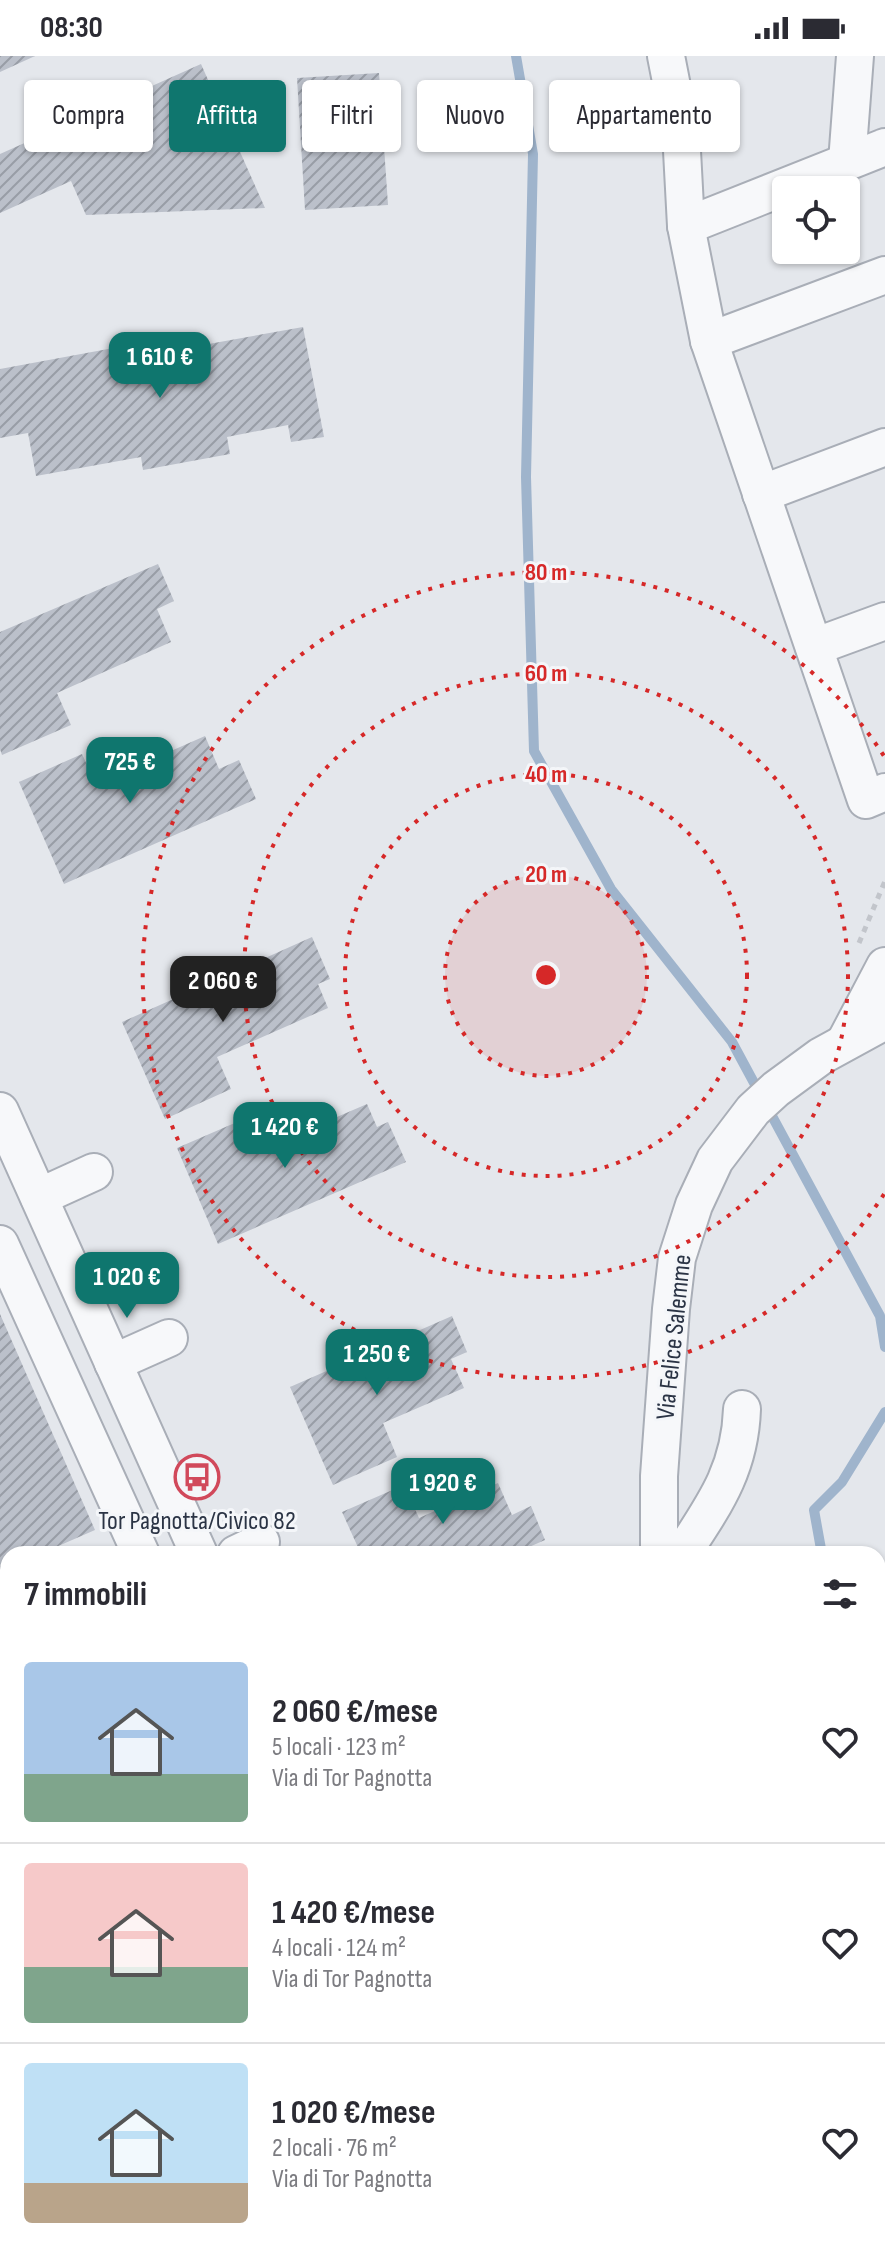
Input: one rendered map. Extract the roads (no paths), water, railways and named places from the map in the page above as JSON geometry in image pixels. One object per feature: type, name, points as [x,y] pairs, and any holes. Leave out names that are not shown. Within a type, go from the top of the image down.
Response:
[{"type":"street","points":[[666,56],[681,132],[686,226],[709,341],[866,800],[885,792]]},
{"type":"street","points":[[847,162],[855,56]]},
{"type":"street","points":[[686,226],[885,147]]},
{"type":"street","points":[[709,341],[885,275]]},
{"type":"street","points":[[761,494],[885,447]]},
{"type":"street","points":[[814,647],[885,621]]},
{"type":"street","points":[[845,1042],[871,957]]},
{"type":"street","name":"Via Felice Salemme","points":[[659,1546],[659,1476],[666,1360],[677,1258],[694,1205],[715,1160],[734,1133],[776,1089],[821,1056],[885,1021]]},
{"type":"street","points":[[0,1111],[195,1546]]},
{"type":"street","points":[[39,1197],[94,1172]]},
{"type":"street","points":[[0,1244],[137,1546]]},
{"type":"street","points":[[113,1363],[169,1338]]},
{"type":"street","points":[[687,1546],[728,1479],[737,1455],[742,1409]]},
{"type":"waterway","points":[[516,56],[533,154],[526,477],[534,751],[611,889],[732,1042],[880,1316],[885,1347]]},
{"type":"waterway","points":[[820,1546],[814,1510],[842,1482],[885,1412]]},
{"type":"place","name":"Tor Pagnotta/Civico 82","points":[[197,1477]]}]
